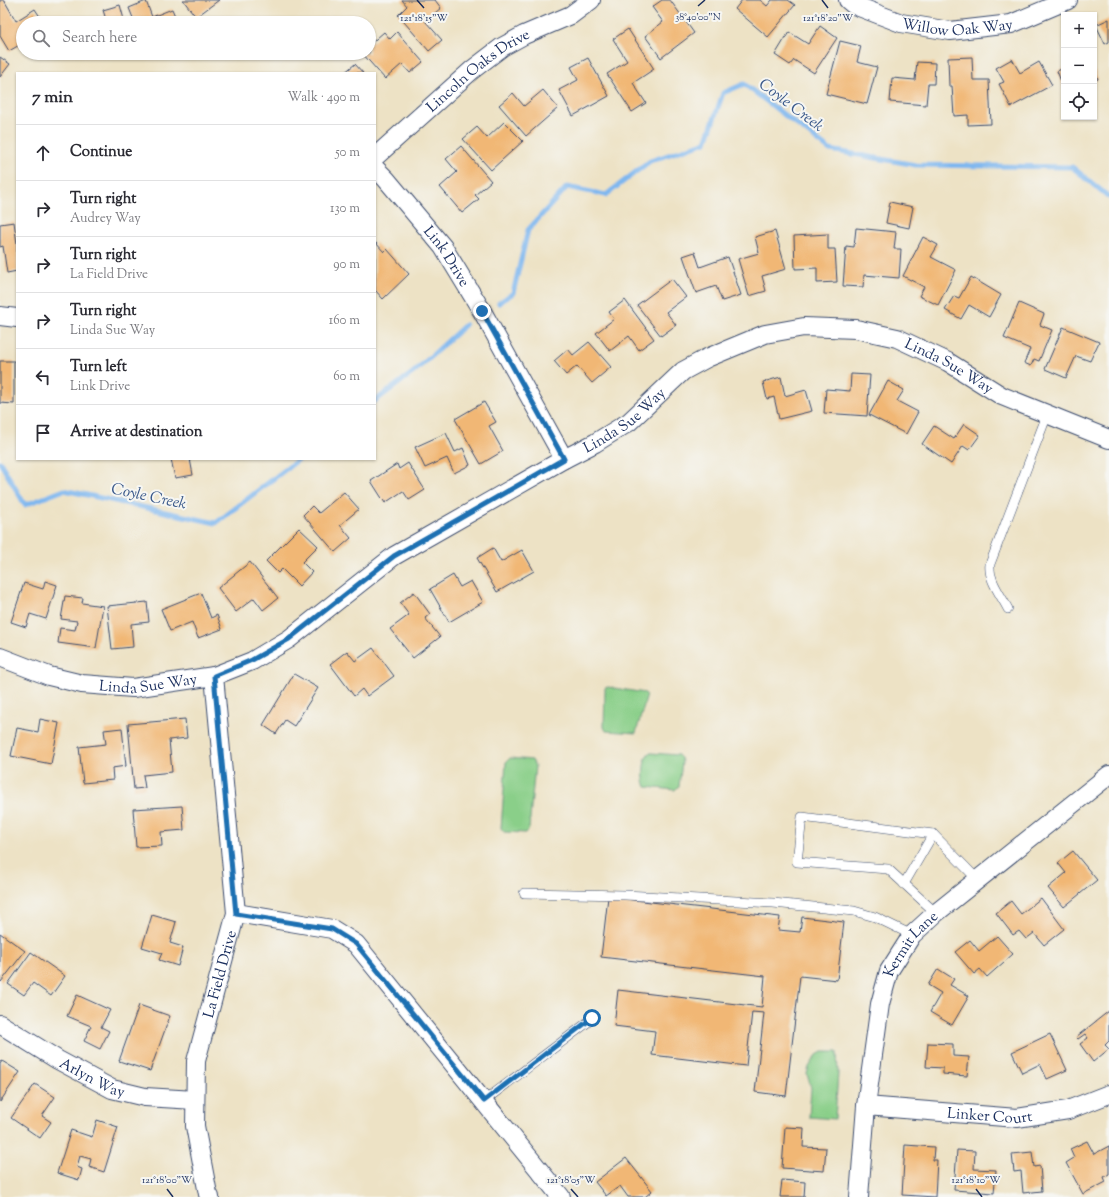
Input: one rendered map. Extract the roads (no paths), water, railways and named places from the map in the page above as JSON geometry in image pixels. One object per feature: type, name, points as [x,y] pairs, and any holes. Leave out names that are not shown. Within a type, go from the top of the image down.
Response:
[{"type":"street","name":"Lincoln Oaks Drive","points":[[376,156],[472,70],[502,47],[524,35],[571,15],[591,0]]},
{"type":"street","name":"Willow Oak Way","points":[[848,0],[854,5],[902,23],[950,30],[1011,24],[1068,0]]},
{"type":"street","name":"Link Drive","points":[[376,169],[443,247],[482,311],[564,459]]},
{"type":"street","points":[[0,316],[16,318]]},
{"type":"street","name":"Linda Sue Way","points":[[0,657],[49,676],[82,684],[133,688],[214,676],[252,660],[289,639],[394,556],[564,459],[595,443],[629,422],[683,371],[707,358],[765,334],[804,327],[856,330],[897,338],[948,362],[1002,396],[1109,440]]},
{"type":"street","name":"La Field Drive","points":[[210,1197],[208,1194],[195,1126],[196,1060],[236,914],[214,676]]},
{"type":"street","name":"Kermit Lane","points":[[859,1197],[866,1106],[880,1004],[889,970],[912,935],[936,913],[1109,775]]},
{"type":"street","points":[[236,914],[332,929],[356,944],[561,1197]]},
{"type":"street","name":"Arlyn Way","points":[[0,1024],[58,1060],[112,1089],[145,1097],[195,1100]]},
{"type":"street","name":"Linker Court","points":[[866,1106],[1017,1118],[1068,1110],[1109,1094]]},
{"type":"lane","points":[[1008,609],[992,578],[989,570],[990,564],[1047,415]]},
{"type":"lane","points":[[936,913],[888,869],[797,862],[802,817],[933,834],[978,880]]},
{"type":"lane","points":[[904,884],[933,834]]},
{"type":"lane","points":[[524,893],[633,895],[773,903],[854,911],[875,917],[912,935]]},
{"type":"lane","points":[[484,1101],[592,1018]]},
{"type":"waterway","name":"Coyle Creek","points":[[499,303],[513,293],[528,230],[567,187],[606,195],[650,161],[706,142],[723,93],[744,84],[830,150],[916,165],[1072,167],[1109,197]]},
{"type":"waterway","name":"Coyle Creek","points":[[376,400],[415,371],[465,325]]},
{"type":"waterway","name":"Coyle Creek","points":[[0,462],[25,505],[64,490],[216,523],[298,460]]}]
